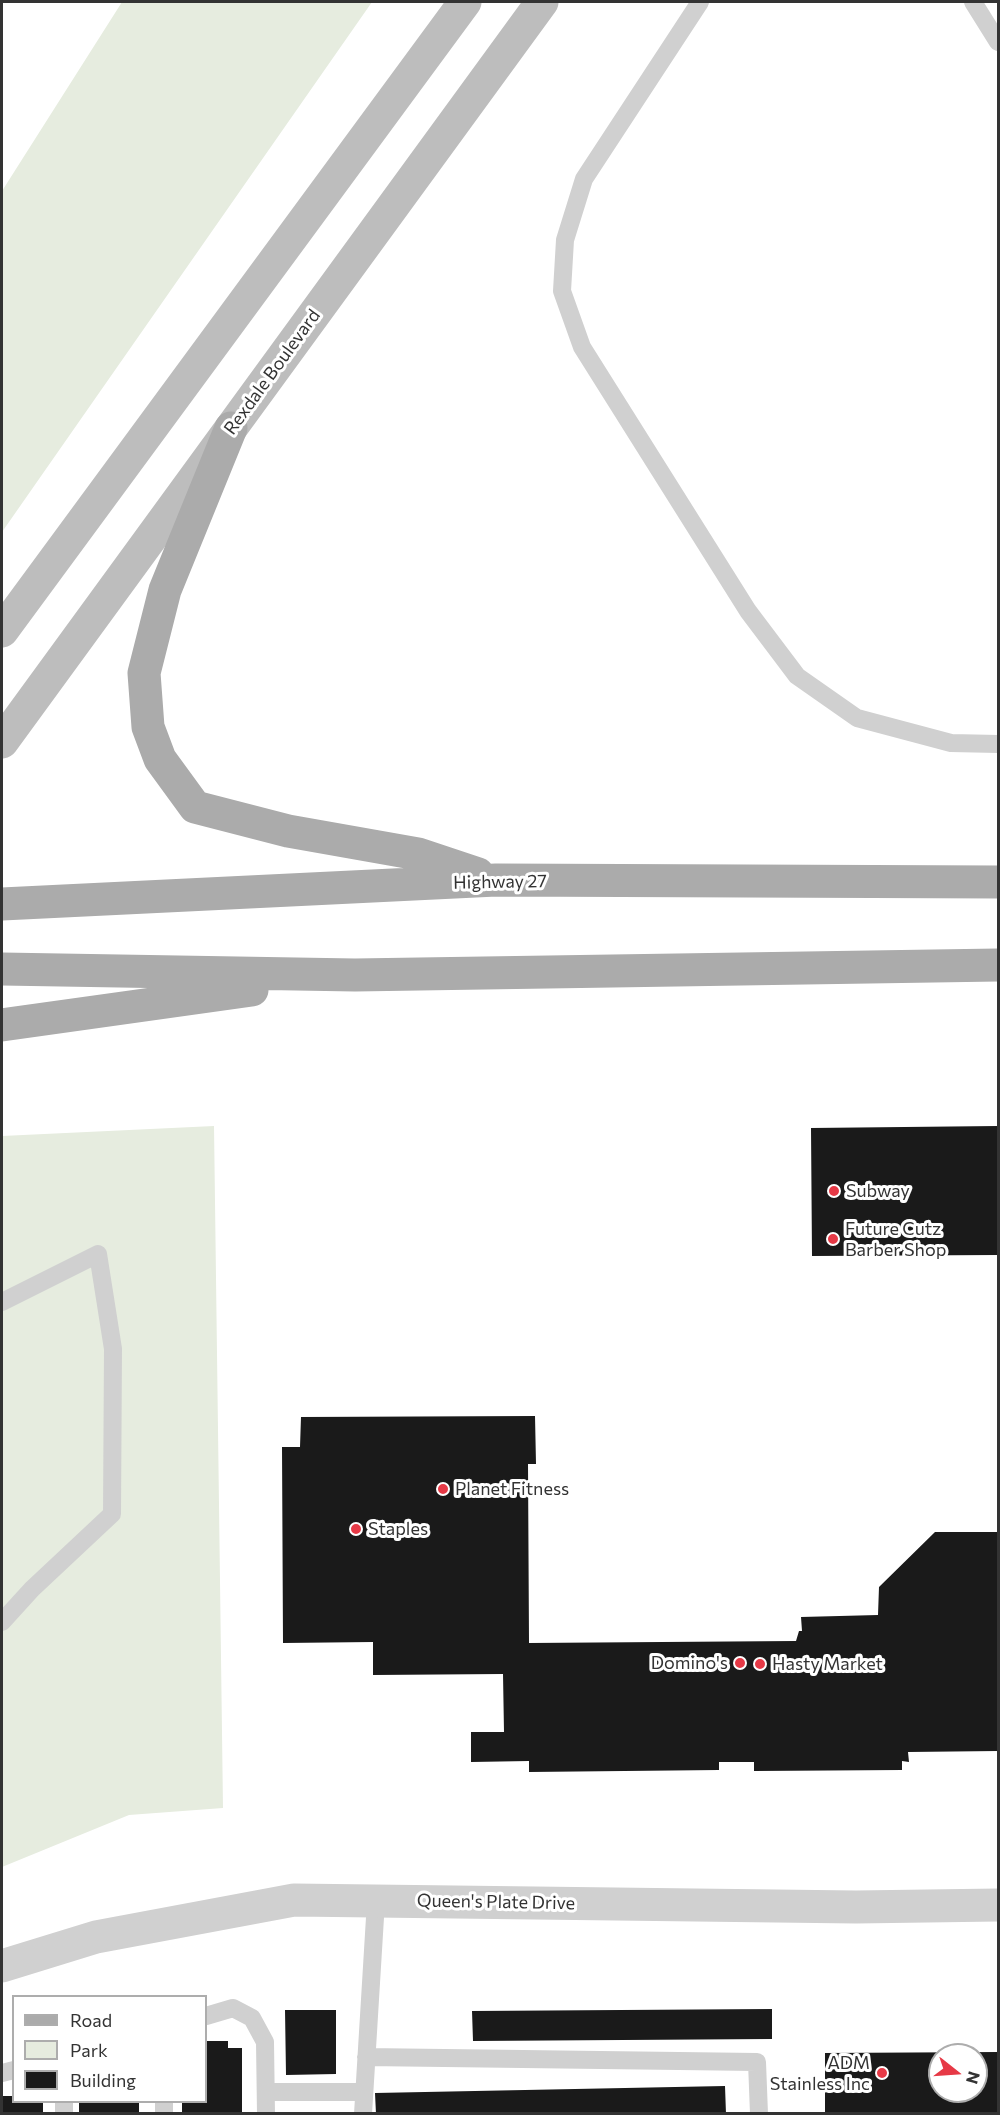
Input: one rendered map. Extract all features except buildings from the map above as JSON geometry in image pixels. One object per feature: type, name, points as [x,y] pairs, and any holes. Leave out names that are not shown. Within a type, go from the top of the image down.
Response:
[{"type":"main road","points":[[2,631],[465,2]]},
{"type":"main road","name":"Rexdale Boulevard","points":[[2,742],[542,2]]},
{"type":"main road","points":[[231,428],[165,590],[144,674],[148,727],[160,759],[195,807],[288,831],[418,854],[496,880]]},
{"type":"main road","name":"Highway 27","points":[[2,903],[496,880],[999,882]]},
{"type":"main road","points":[[2,969],[355,975],[999,965]]},
{"type":"main road","points":[[2,1025],[355,975]]},
{"type":"street","name":"Queen's Plate Drive","points":[[2,1966],[96,1937],[294,1900],[856,1907],[999,1905]]},
{"type":"lane","points":[[700,2],[584,179],[565,240],[562,291],[582,347],[748,611],[797,676],[857,718],[951,742],[999,744]]},
{"type":"lane","points":[[973,2],[999,42]]},
{"type":"lane","points":[[2,1302],[98,1254],[113,1349],[113,1385],[112,1514],[33,1588],[2,1622]]},
{"type":"lane","points":[[363,2114],[376,1901]]},
{"type":"lane","points":[[207,2016],[233,2008],[252,2018],[265,2042],[266,2114]]},
{"type":"lane","points":[[366,2057],[757,2062],[759,2114]]},
{"type":"lane","points":[[266,2092],[364,2092]]},
{"type":"green space","points":[[122,2],[372,2],[2,532],[2,191]]},
{"type":"green space","points":[[214,1126],[223,1808],[129,1815],[2,1867],[2,1136]]},
{"type":"place","name":"Subway","points":[[834,1191]]},
{"type":"place","name":"Future Cutz Barber Shop","points":[[833,1239]]},
{"type":"place","name":"Planet Fitness","points":[[443,1489]]},
{"type":"place","name":"Staples","points":[[356,1529]]},
{"type":"place","name":"Domino's","points":[[740,1663]]},
{"type":"place","name":"Hasty Market","points":[[760,1664]]},
{"type":"place","name":"ADM Stainless Inc","points":[[882,2073]]}]
